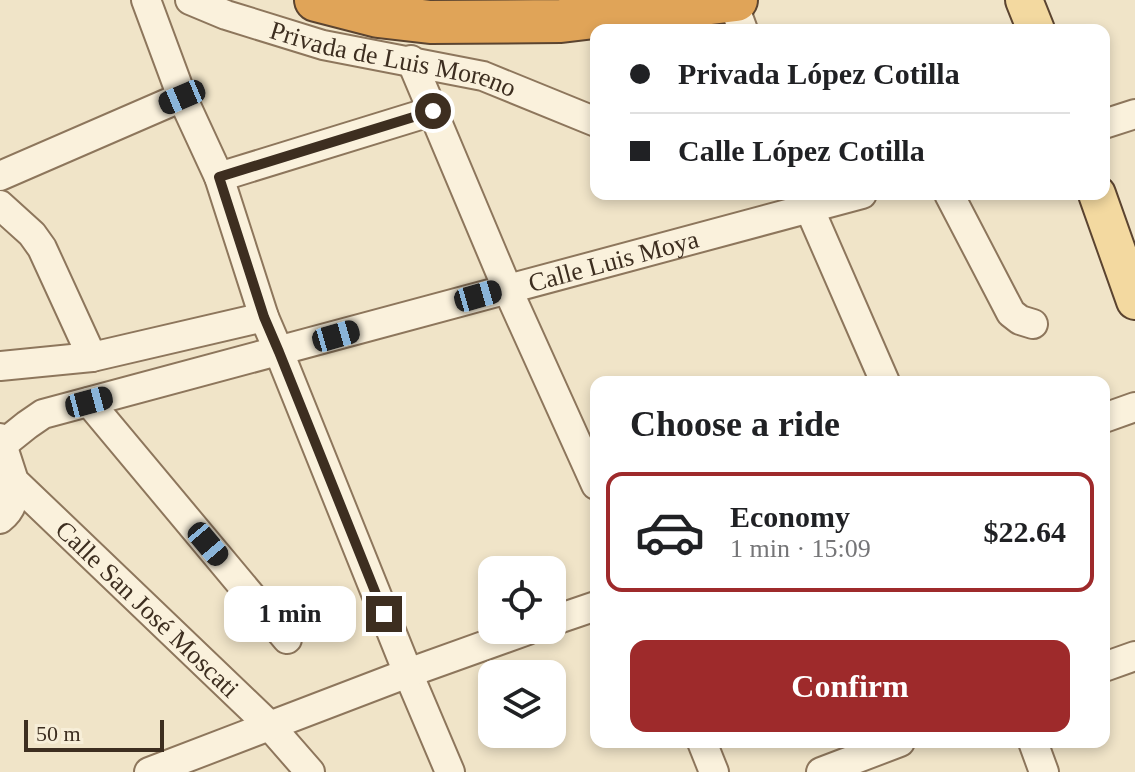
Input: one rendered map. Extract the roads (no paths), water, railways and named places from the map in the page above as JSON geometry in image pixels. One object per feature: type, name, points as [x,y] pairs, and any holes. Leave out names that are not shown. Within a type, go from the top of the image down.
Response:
[{"type":"highway","points":[[316,0],[378,16],[430,22],[561,21],[736,8]]},
{"type":"main road","points":[[1024,0],[1034,24]]},
{"type":"main road","points":[[1099,200],[1135,301]]},
{"type":"street","points":[[146,0],[182,97],[219,177],[264,317],[450,772]]},
{"type":"street","name":"Privada de Luis Moreno","points":[[190,0],[226,15],[323,45],[483,76],[590,120]]},
{"type":"street","points":[[411,60],[507,288],[590,472]]},
{"type":"street","points":[[0,176],[182,97]]},
{"type":"street","points":[[219,177],[433,111]]},
{"type":"street","points":[[1110,122],[1135,114]]},
{"type":"street","points":[[952,200],[1011,313],[1033,324]]},
{"type":"street","points":[[806,202],[882,376]]},
{"type":"street","name":"Calle Luis Moya","points":[[1,441],[43,414],[279,352],[806,202]]},
{"type":"street","points":[[0,205],[32,234],[42,248],[92,357]]},
{"type":"street","points":[[0,366],[92,357],[264,317]]},
{"type":"street","points":[[89,402],[287,639]]},
{"type":"street","points":[[1110,416],[1135,407]]},
{"type":"street","name":"Calle San José Moscati","points":[[1,441],[14,481],[269,725],[310,772]]},
{"type":"street","points":[[0,519],[13,503],[14,481]]},
{"type":"street","points":[[566,616],[590,608]]},
{"type":"street","points":[[149,772],[489,644]]},
{"type":"street","points":[[1110,665],[1135,656]]},
{"type":"street","points":[[704,748],[714,772]]},
{"type":"street","points":[[821,772],[884,748]]},
{"type":"street","points":[[1035,748],[1044,772]]}]
